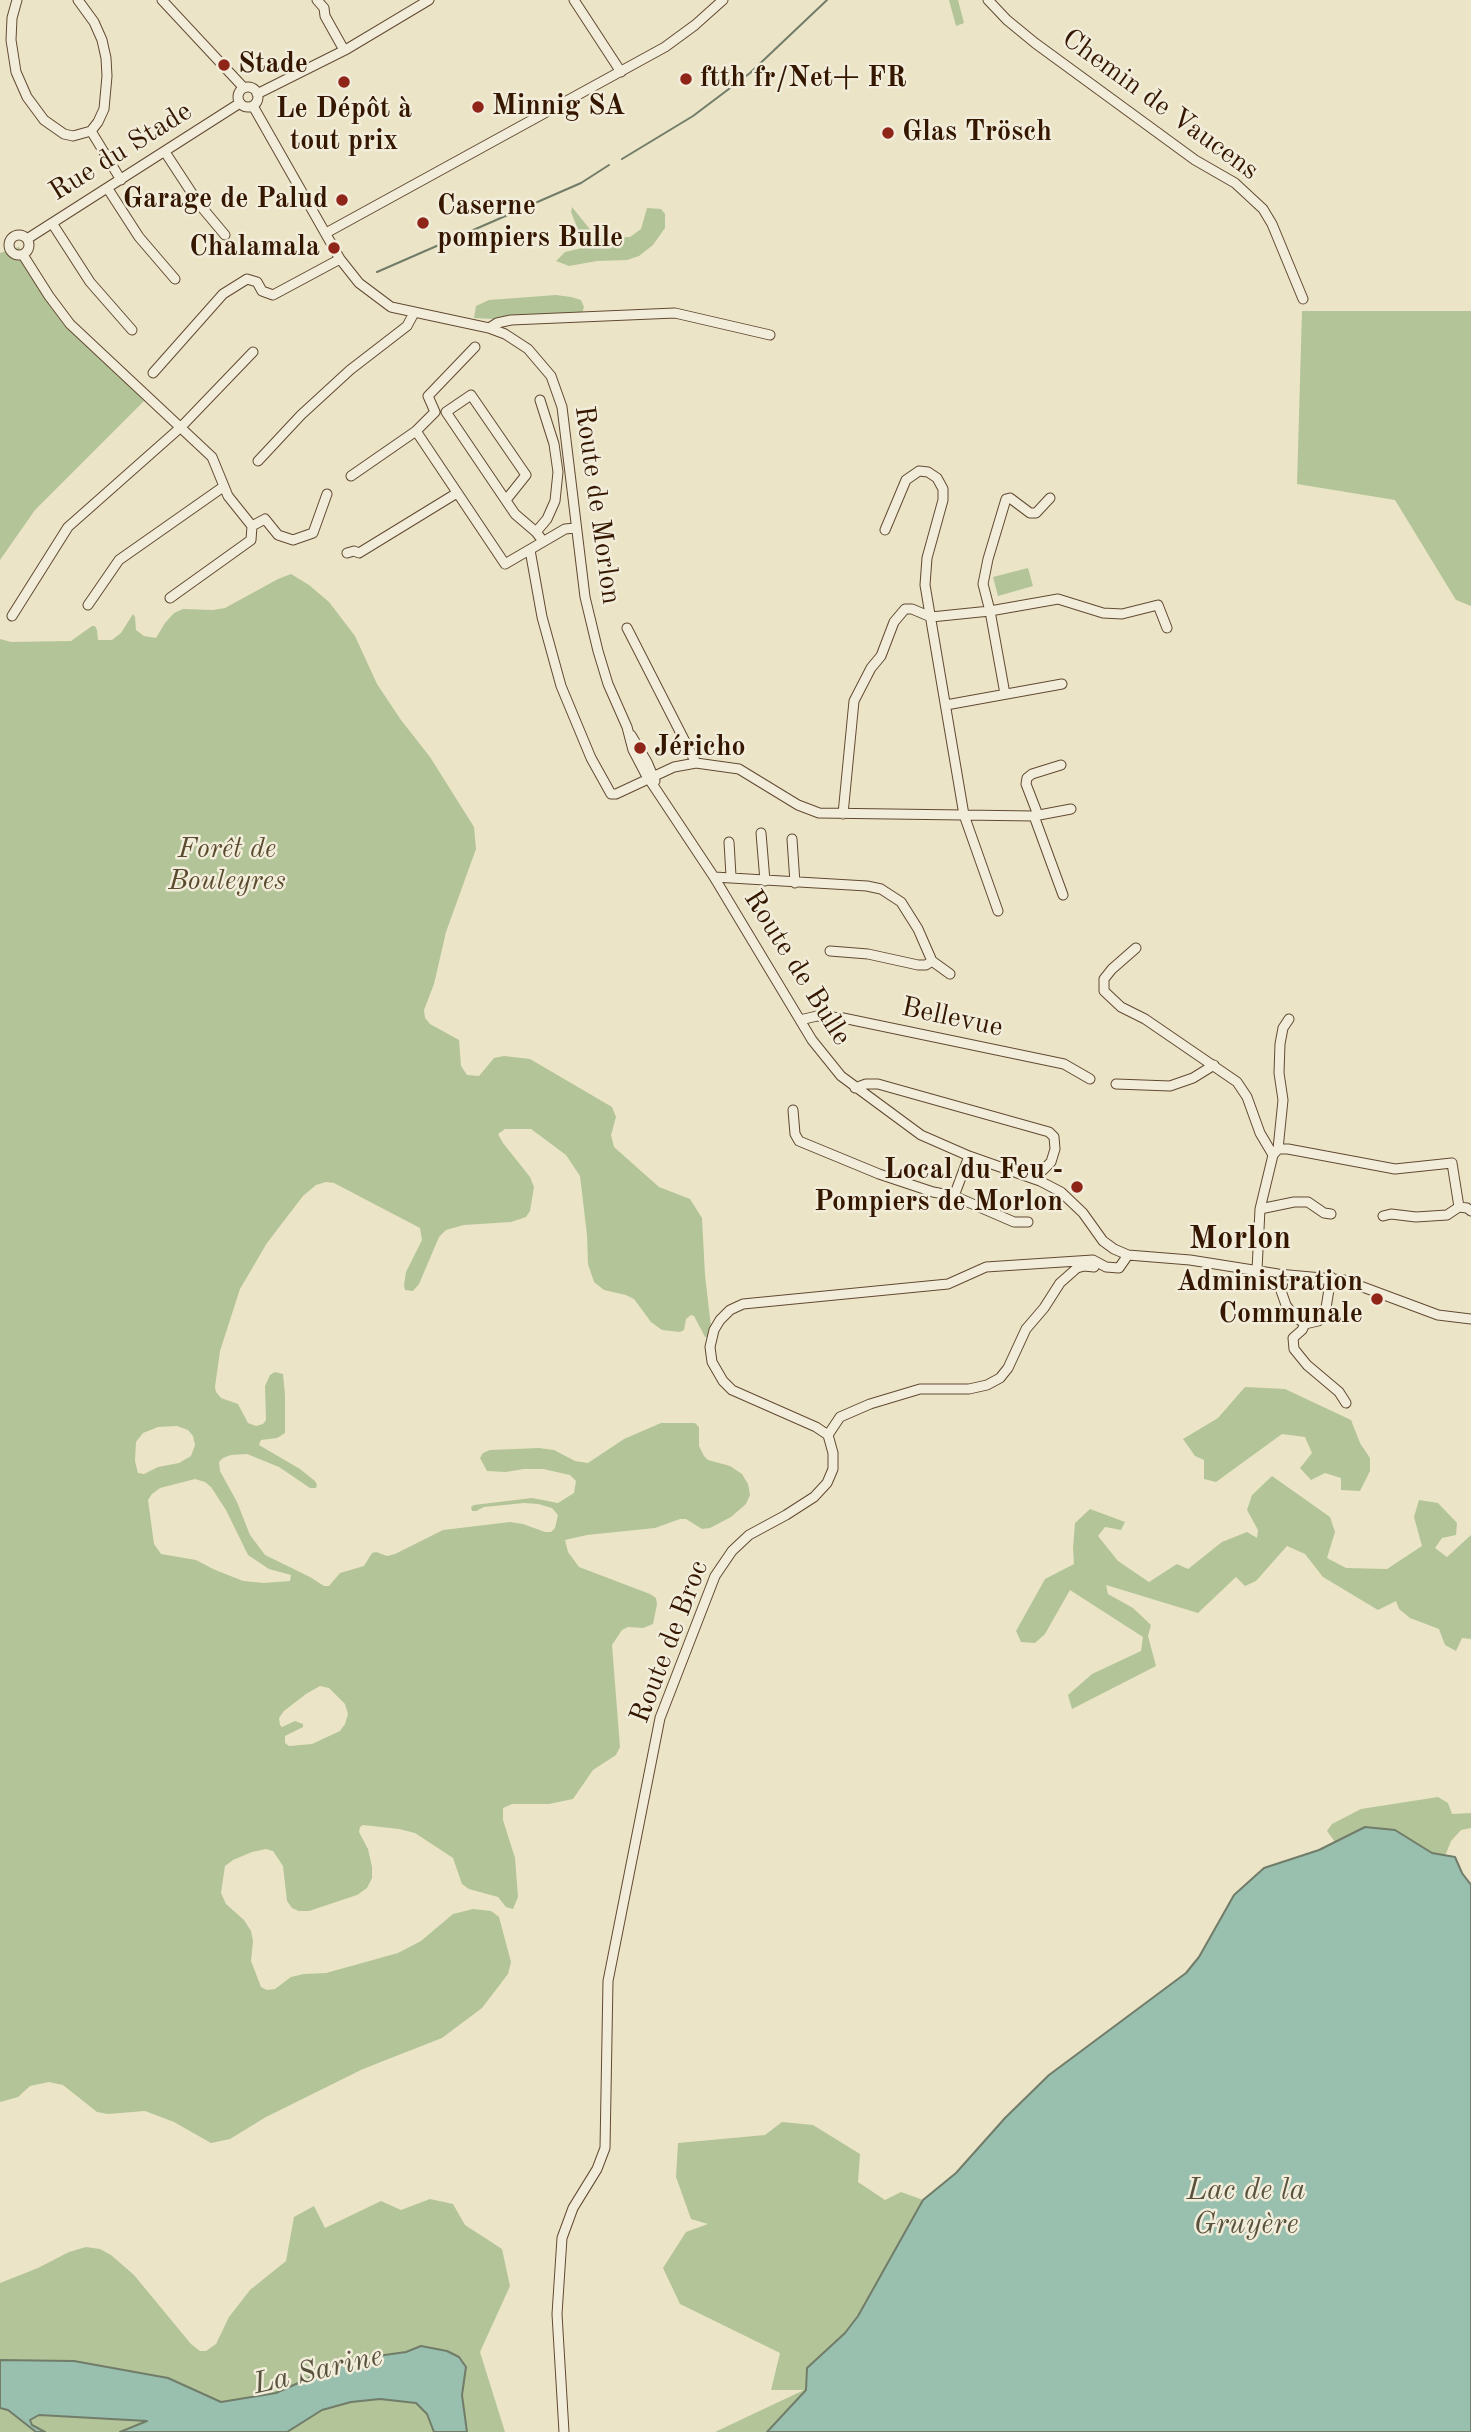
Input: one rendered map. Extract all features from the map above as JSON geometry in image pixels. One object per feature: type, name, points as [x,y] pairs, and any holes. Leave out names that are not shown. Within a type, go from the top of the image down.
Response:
[{"type":"street","points":[[17,0],[12,18],[11,40],[16,72],[27,97],[44,120],[64,134],[73,136],[91,131],[98,122],[104,108],[107,76],[106,58],[94,22],[78,0]]},
{"type":"street","points":[[162,0],[244,88],[252,88],[258,98],[253,106],[240,103],[238,96],[244,88]]},
{"type":"street","points":[[317,0],[324,8],[325,16],[344,50]]},
{"type":"street","points":[[257,94],[344,50],[429,0]]},
{"type":"street","points":[[574,0],[621,72]]},
{"type":"street","points":[[326,233],[621,72],[681,36],[723,0]]},
{"type":"street","name":"Chemin de Vaucens","points":[[988,0],[1007,20],[1046,51],[1195,160],[1235,183],[1263,209],[1272,224],[1303,299]]},
{"type":"street","name":"Rue du Stade","points":[[27,239],[240,103]]},
{"type":"street","name":"Route de Morlon","points":[[253,106],[348,272],[368,292],[391,307],[489,328],[505,334],[528,349],[551,376],[562,407],[585,597],[598,651],[608,684],[627,727],[638,744],[650,777],[690,840]]},
{"type":"street","points":[[91,131],[121,180]]},
{"type":"street","points":[[165,152],[199,204],[225,235]]},
{"type":"street","points":[[108,188],[139,237],[175,279]]},
{"type":"street","points":[[52,223],[90,282],[132,330]]},
{"type":"street","points":[[15,236],[27,239],[29,248],[23,255],[5,251],[15,236]]},
{"type":"street","points":[[23,255],[48,296],[70,324],[212,457],[223,487],[252,526],[251,540],[170,598]]},
{"type":"street","points":[[153,373],[223,294],[247,279],[257,282],[262,291],[273,295],[340,259]]},
{"type":"street","points":[[258,461],[301,415],[350,370],[407,326],[414,313]]},
{"type":"street","points":[[489,328],[511,320],[675,313],[770,335]]},
{"type":"street","points":[[351,477],[415,431],[435,412],[428,396],[475,347]]},
{"type":"street","points":[[12,616],[68,527],[181,427],[253,352]]},
{"type":"street","points":[[506,500],[526,475],[471,395],[446,412],[515,514],[543,541]]},
{"type":"street","points":[[536,532],[547,519],[555,501],[558,472],[554,444],[540,400]]},
{"type":"street","points":[[415,431],[505,564],[565,529],[575,528]]},
{"type":"street","points":[[886,530],[906,480],[919,471],[928,472],[937,478],[943,489],[943,500],[927,558],[925,585],[964,815],[998,911]]},
{"type":"street","points":[[88,605],[119,560],[223,487]]},
{"type":"street","points":[[347,553],[359,553],[457,493]]},
{"type":"street","points":[[252,526],[265,519],[282,538],[293,540],[313,533],[327,494]]},
{"type":"street","points":[[1005,694],[983,584],[988,559],[1006,499],[1010,498],[1030,513],[1036,513],[1050,498]]},
{"type":"street","points":[[530,550],[542,617],[561,686],[590,758],[611,794],[617,794],[674,767],[696,763],[739,769],[798,805],[819,813],[1036,816],[1071,810]]},
{"type":"street","points":[[843,814],[854,701],[881,656],[894,622],[905,609],[931,617],[990,611],[1058,598],[1112,614],[1158,605],[1167,628]]},
{"type":"street","points":[[627,628],[696,763]]},
{"type":"street","points":[[946,705],[1062,684]]},
{"type":"street","points":[[1061,765],[1032,774],[1027,778],[1026,784],[1063,894]]},
{"type":"street","points":[[761,833],[765,881]]},
{"type":"street","points":[[792,839],[795,883]]},
{"type":"street","name":"Route de Bulle","points":[[690,840],[820,1052],[855,1088],[921,1135],[969,1156],[1040,1181],[1061,1192],[1083,1213],[1103,1241],[1128,1255]]},
{"type":"street","points":[[729,842],[731,876]]},
{"type":"street","points":[[714,877],[731,876],[881,889],[901,902],[918,929],[932,961],[950,974]]},
{"type":"street","points":[[1136,948],[1104,979],[1104,991],[1121,1007],[1145,1019],[1237,1082],[1247,1097],[1261,1133],[1275,1152]]},
{"type":"street","points":[[830,951],[868,954],[926,965],[932,961]]},
{"type":"street","name":"Bellevue","points":[[800,1020],[817,1016],[843,1018],[1064,1064],[1090,1079]]},
{"type":"street","points":[[1257,1270],[1261,1209],[1275,1152],[1283,1100],[1279,1073],[1280,1044],[1283,1028],[1289,1019]]},
{"type":"street","points":[[1116,1084],[1170,1086],[1193,1078],[1214,1065]]},
{"type":"street","points":[[855,1088],[878,1084],[1049,1132],[1054,1137],[1055,1149],[1051,1162],[1043,1170],[1028,1169],[1018,1173]]},
{"type":"street","points":[[793,1110],[794,1135],[799,1141],[880,1174],[933,1192],[954,1196],[1014,1222],[1028,1222]]},
{"type":"street","points":[[1275,1152],[1288,1149],[1395,1169],[1452,1163],[1460,1207]]},
{"type":"street","points":[[954,1196],[969,1156]]},
{"type":"street","points":[[1261,1209],[1308,1202],[1324,1213],[1331,1214]]},
{"type":"street","points":[[1383,1216],[1447,1215],[1460,1207],[1471,1211]]},
{"type":"street","points":[[1119,1268],[1083,1260],[986,1266],[948,1284],[743,1304],[730,1310],[714,1330],[710,1347],[712,1362],[723,1381],[733,1390],[817,1427],[828,1435],[840,1418],[870,1404],[920,1389],[970,1389],[991,1383],[1005,1373],[1026,1329],[1069,1274],[1084,1266],[1114,1274],[1119,1268],[1128,1255],[1190,1260],[1278,1274],[1331,1277],[1370,1288],[1438,1315],[1471,1319]]},
{"type":"street","points":[[1278,1274],[1286,1305],[1293,1315],[1305,1324],[1318,1321],[1325,1314],[1331,1277]]},
{"type":"street","points":[[1305,1324],[1293,1338],[1294,1349],[1307,1366],[1339,1392],[1346,1403]]},
{"type":"street","name":"Route de Broc","points":[[564,2432],[556,2303],[562,2238],[573,2208],[597,2169],[605,2148],[608,1981],[660,1718],[715,1576],[732,1551],[749,1535],[805,1503],[827,1483],[833,1469],[833,1453],[828,1435]]},
{"type":"green space","points":[[949,0],[958,0],[964,23],[956,26]]},
{"type":"green space","points":[[572,207],[597,238],[630,237],[641,229],[647,208],[661,209],[665,214],[665,228],[653,245],[639,256],[627,260],[569,266],[556,261],[565,252],[582,248],[584,244],[571,212]]},
{"type":"green space","points":[[19,247],[63,324],[113,368],[144,401],[35,510],[0,560],[0,253]]},
{"type":"green space","points":[[556,295],[581,300],[584,307],[582,313],[511,320],[474,318],[476,306],[489,300]]},
{"type":"green space","points":[[1302,311],[1471,311],[1471,606],[1456,600],[1395,500],[1297,484]]},
{"type":"green space","points":[[1028,568],[1033,586],[998,596],[993,577]]},
{"type":"green space","name":"Forêt de Bouleyres","points":[[291,574],[329,602],[355,636],[377,684],[430,757],[474,827],[476,849],[446,932],[434,984],[424,1010],[425,1018],[430,1024],[459,1040],[461,1066],[467,1075],[479,1076],[494,1058],[504,1056],[530,1059],[612,1107],[616,1117],[611,1135],[614,1147],[659,1187],[690,1199],[702,1218],[711,1327],[708,1337],[705,1337],[691,1315],[686,1319],[684,1330],[662,1330],[651,1322],[634,1299],[604,1290],[594,1282],[588,1264],[580,1176],[566,1155],[531,1129],[505,1129],[498,1134],[530,1177],[534,1187],[530,1211],[526,1217],[511,1222],[464,1225],[446,1230],[439,1237],[419,1284],[413,1291],[405,1290],[404,1285],[406,1272],[422,1240],[420,1228],[334,1183],[316,1185],[303,1196],[267,1243],[240,1289],[220,1351],[216,1392],[221,1398],[238,1404],[248,1423],[256,1426],[266,1420],[265,1386],[270,1375],[275,1372],[283,1374],[285,1433],[277,1438],[261,1440],[259,1445],[300,1469],[317,1485],[316,1488],[310,1488],[279,1467],[247,1454],[223,1458],[219,1462],[220,1471],[237,1502],[250,1535],[265,1555],[324,1586],[329,1586],[340,1573],[364,1566],[372,1553],[387,1556],[395,1554],[443,1530],[510,1522],[551,1532],[555,1528],[558,1515],[552,1508],[524,1503],[484,1507],[476,1511],[472,1511],[471,1507],[532,1498],[558,1503],[574,1493],[576,1481],[570,1475],[543,1469],[487,1471],[480,1458],[483,1453],[490,1450],[539,1448],[554,1450],[575,1461],[588,1463],[624,1439],[661,1423],[695,1423],[699,1427],[699,1446],[704,1456],[742,1474],[750,1495],[746,1504],[731,1517],[710,1528],[702,1529],[686,1519],[680,1519],[655,1528],[565,1540],[568,1552],[579,1567],[650,1594],[656,1598],[657,1604],[653,1624],[622,1630],[612,1645],[620,1747],[616,1755],[593,1770],[573,1799],[549,1804],[512,1804],[503,1808],[503,1820],[515,1858],[518,1897],[513,1909],[506,1907],[498,1897],[469,1889],[462,1884],[453,1858],[415,1833],[399,1829],[363,1825],[360,1827],[359,1832],[368,1849],[372,1867],[372,1878],[367,1888],[357,1895],[309,1911],[292,1908],[287,1901],[283,1866],[273,1851],[266,1849],[252,1852],[225,1866],[221,1893],[226,1904],[244,1920],[251,1931],[251,1961],[261,1987],[267,1990],[275,1989],[291,1977],[326,1973],[398,1953],[421,1941],[453,1914],[473,1909],[491,1911],[499,1917],[511,1962],[508,1974],[482,2008],[442,2038],[363,2069],[266,2117],[230,2139],[211,2143],[174,2122],[145,2111],[108,2114],[97,2112],[63,2085],[49,2082],[30,2086],[18,2097],[0,2102],[0,639],[11,642],[71,641],[95,626],[98,640],[112,640],[121,633],[133,614],[136,630],[144,636],[156,638],[174,613],[183,609],[225,608]],"holes":[[[177,1426],[188,1430],[193,1436],[195,1445],[191,1456],[179,1463],[158,1467],[144,1474],[138,1473],[135,1461],[136,1442],[143,1433],[158,1427]],[[195,1479],[205,1482],[226,1510],[248,1555],[269,1569],[291,1575],[290,1581],[243,1581],[196,1560],[161,1554],[154,1544],[148,1500],[160,1488]],[[320,1686],[329,1688],[345,1704],[348,1714],[345,1724],[340,1731],[312,1744],[289,1746],[285,1743],[285,1736],[303,1727],[303,1724],[295,1721],[282,1727],[279,1718],[306,1694]]]},
{"type":"green space","points":[[1245,1387],[1285,1389],[1351,1420],[1360,1443],[1370,1458],[1370,1471],[1360,1491],[1341,1490],[1341,1478],[1325,1473],[1311,1480],[1300,1468],[1312,1453],[1305,1437],[1282,1434],[1216,1482],[1204,1479],[1204,1460],[1195,1456],[1183,1439],[1218,1418]]},
{"type":"green space","points":[[1272,1476],[1330,1517],[1335,1532],[1327,1558],[1346,1568],[1387,1569],[1422,1546],[1414,1517],[1419,1500],[1438,1503],[1457,1523],[1456,1535],[1442,1538],[1435,1548],[1447,1557],[1471,1535],[1471,1639],[1462,1638],[1456,1651],[1445,1645],[1439,1629],[1410,1618],[1399,1609],[1396,1601],[1378,1610],[1323,1577],[1305,1554],[1287,1546],[1256,1581],[1245,1586],[1236,1577],[1198,1613],[1106,1585],[1108,1594],[1133,1608],[1151,1625],[1148,1636],[1156,1666],[1072,1709],[1068,1695],[1092,1674],[1141,1651],[1143,1637],[1070,1590],[1045,1634],[1035,1643],[1021,1642],[1016,1631],[1045,1579],[1074,1564],[1075,1523],[1090,1509],[1125,1522],[1121,1530],[1105,1527],[1098,1536],[1118,1561],[1149,1582],[1177,1564],[1188,1569],[1222,1542],[1247,1532],[1257,1538],[1258,1530],[1247,1510],[1252,1495]]},
{"type":"green space","points":[[1438,1797],[1448,1803],[1452,1814],[1471,1813],[1471,1828],[1461,1830],[1451,1841],[1445,1856],[1432,1853],[1395,1830],[1365,1827],[1335,1842],[1327,1831],[1332,1824],[1361,1809]]},
{"type":"green space","points":[[782,2122],[813,2125],[860,2154],[858,2182],[885,2200],[901,2192],[923,2200],[858,2316],[845,2333],[807,2368],[806,2389],[767,2432],[715,2432],[804,2390],[771,2390],[780,2353],[680,2304],[663,2268],[686,2232],[708,2224],[691,2219],[676,2177],[678,2143],[765,2135]]},
{"type":"green space","points":[[430,2199],[453,2204],[465,2225],[502,2249],[510,2286],[480,2352],[505,2432],[467,2432],[462,2395],[466,2367],[421,2346],[406,2352],[349,2360],[276,2393],[220,2402],[168,2378],[74,2361],[0,2360],[0,2283],[69,2252],[86,2247],[100,2249],[111,2255],[134,2275],[191,2344],[200,2351],[206,2351],[216,2344],[229,2317],[250,2290],[286,2261],[294,2217],[314,2206],[325,2228],[381,2201],[401,2210]]},
{"type":"green space","points":[[380,2399],[416,2403],[427,2414],[434,2432],[287,2432],[322,2410],[351,2402]]},
{"type":"green space","points":[[0,2408],[8,2410],[36,2432],[0,2432]]},
{"type":"green space","points":[[39,2415],[149,2421],[120,2432],[45,2432],[32,2425],[30,2419]]},
{"type":"water","name":"Lac de la Gruyère","points":[[1365,1827],[1395,1830],[1432,1853],[1455,1857],[1471,1885],[1471,2432],[767,2432],[806,2390],[807,2368],[845,2333],[858,2316],[923,2200],[956,2173],[1005,2118],[1049,2075],[1186,1973],[1199,1957],[1234,1895],[1264,1868],[1319,1850]]},
{"type":"water","points":[[421,2346],[447,2351],[459,2357],[466,2367],[462,2395],[467,2432],[434,2432],[427,2414],[416,2403],[380,2399],[351,2402],[322,2410],[287,2432],[120,2432],[147,2421],[39,2415],[30,2420],[32,2425],[45,2432],[36,2432],[8,2410],[0,2408],[0,2360],[74,2361],[168,2378],[221,2402],[276,2393],[349,2360],[406,2352]]},
{"type":"waterway","points":[[622,159],[693,116],[750,73],[827,0]]},
{"type":"waterway","points":[[377,272],[581,183],[609,165]]},
{"type":"place","name":"Stade","points":[[224,65]]},
{"type":"place","name":"ftth fr/Net+ FR","points":[[686,79]]},
{"type":"place","name":"Le Dépôt à tout prix","points":[[344,82]]},
{"type":"place","name":"Minnig SA","points":[[478,107]]},
{"type":"place","name":"Glas Trösch","points":[[888,133]]},
{"type":"place","name":"Garage de Palud","points":[[342,200]]},
{"type":"place","name":"Caserne pompiers Bulle","points":[[423,223]]},
{"type":"place","name":"Chalamala","points":[[334,248]]},
{"type":"place","name":"Jéricho","points":[[640,748]]},
{"type":"place","name":"Local du Feu - Pompiers de Morlon","points":[[1077,1187]]},
{"type":"place","name":"Administration Communale","points":[[1377,1299]]},
{"type":"district","name":"Morlon","points":[[1240,1240]]},
{"type":"water label","name":"La Sarine","points":[[318,2371]]}]
